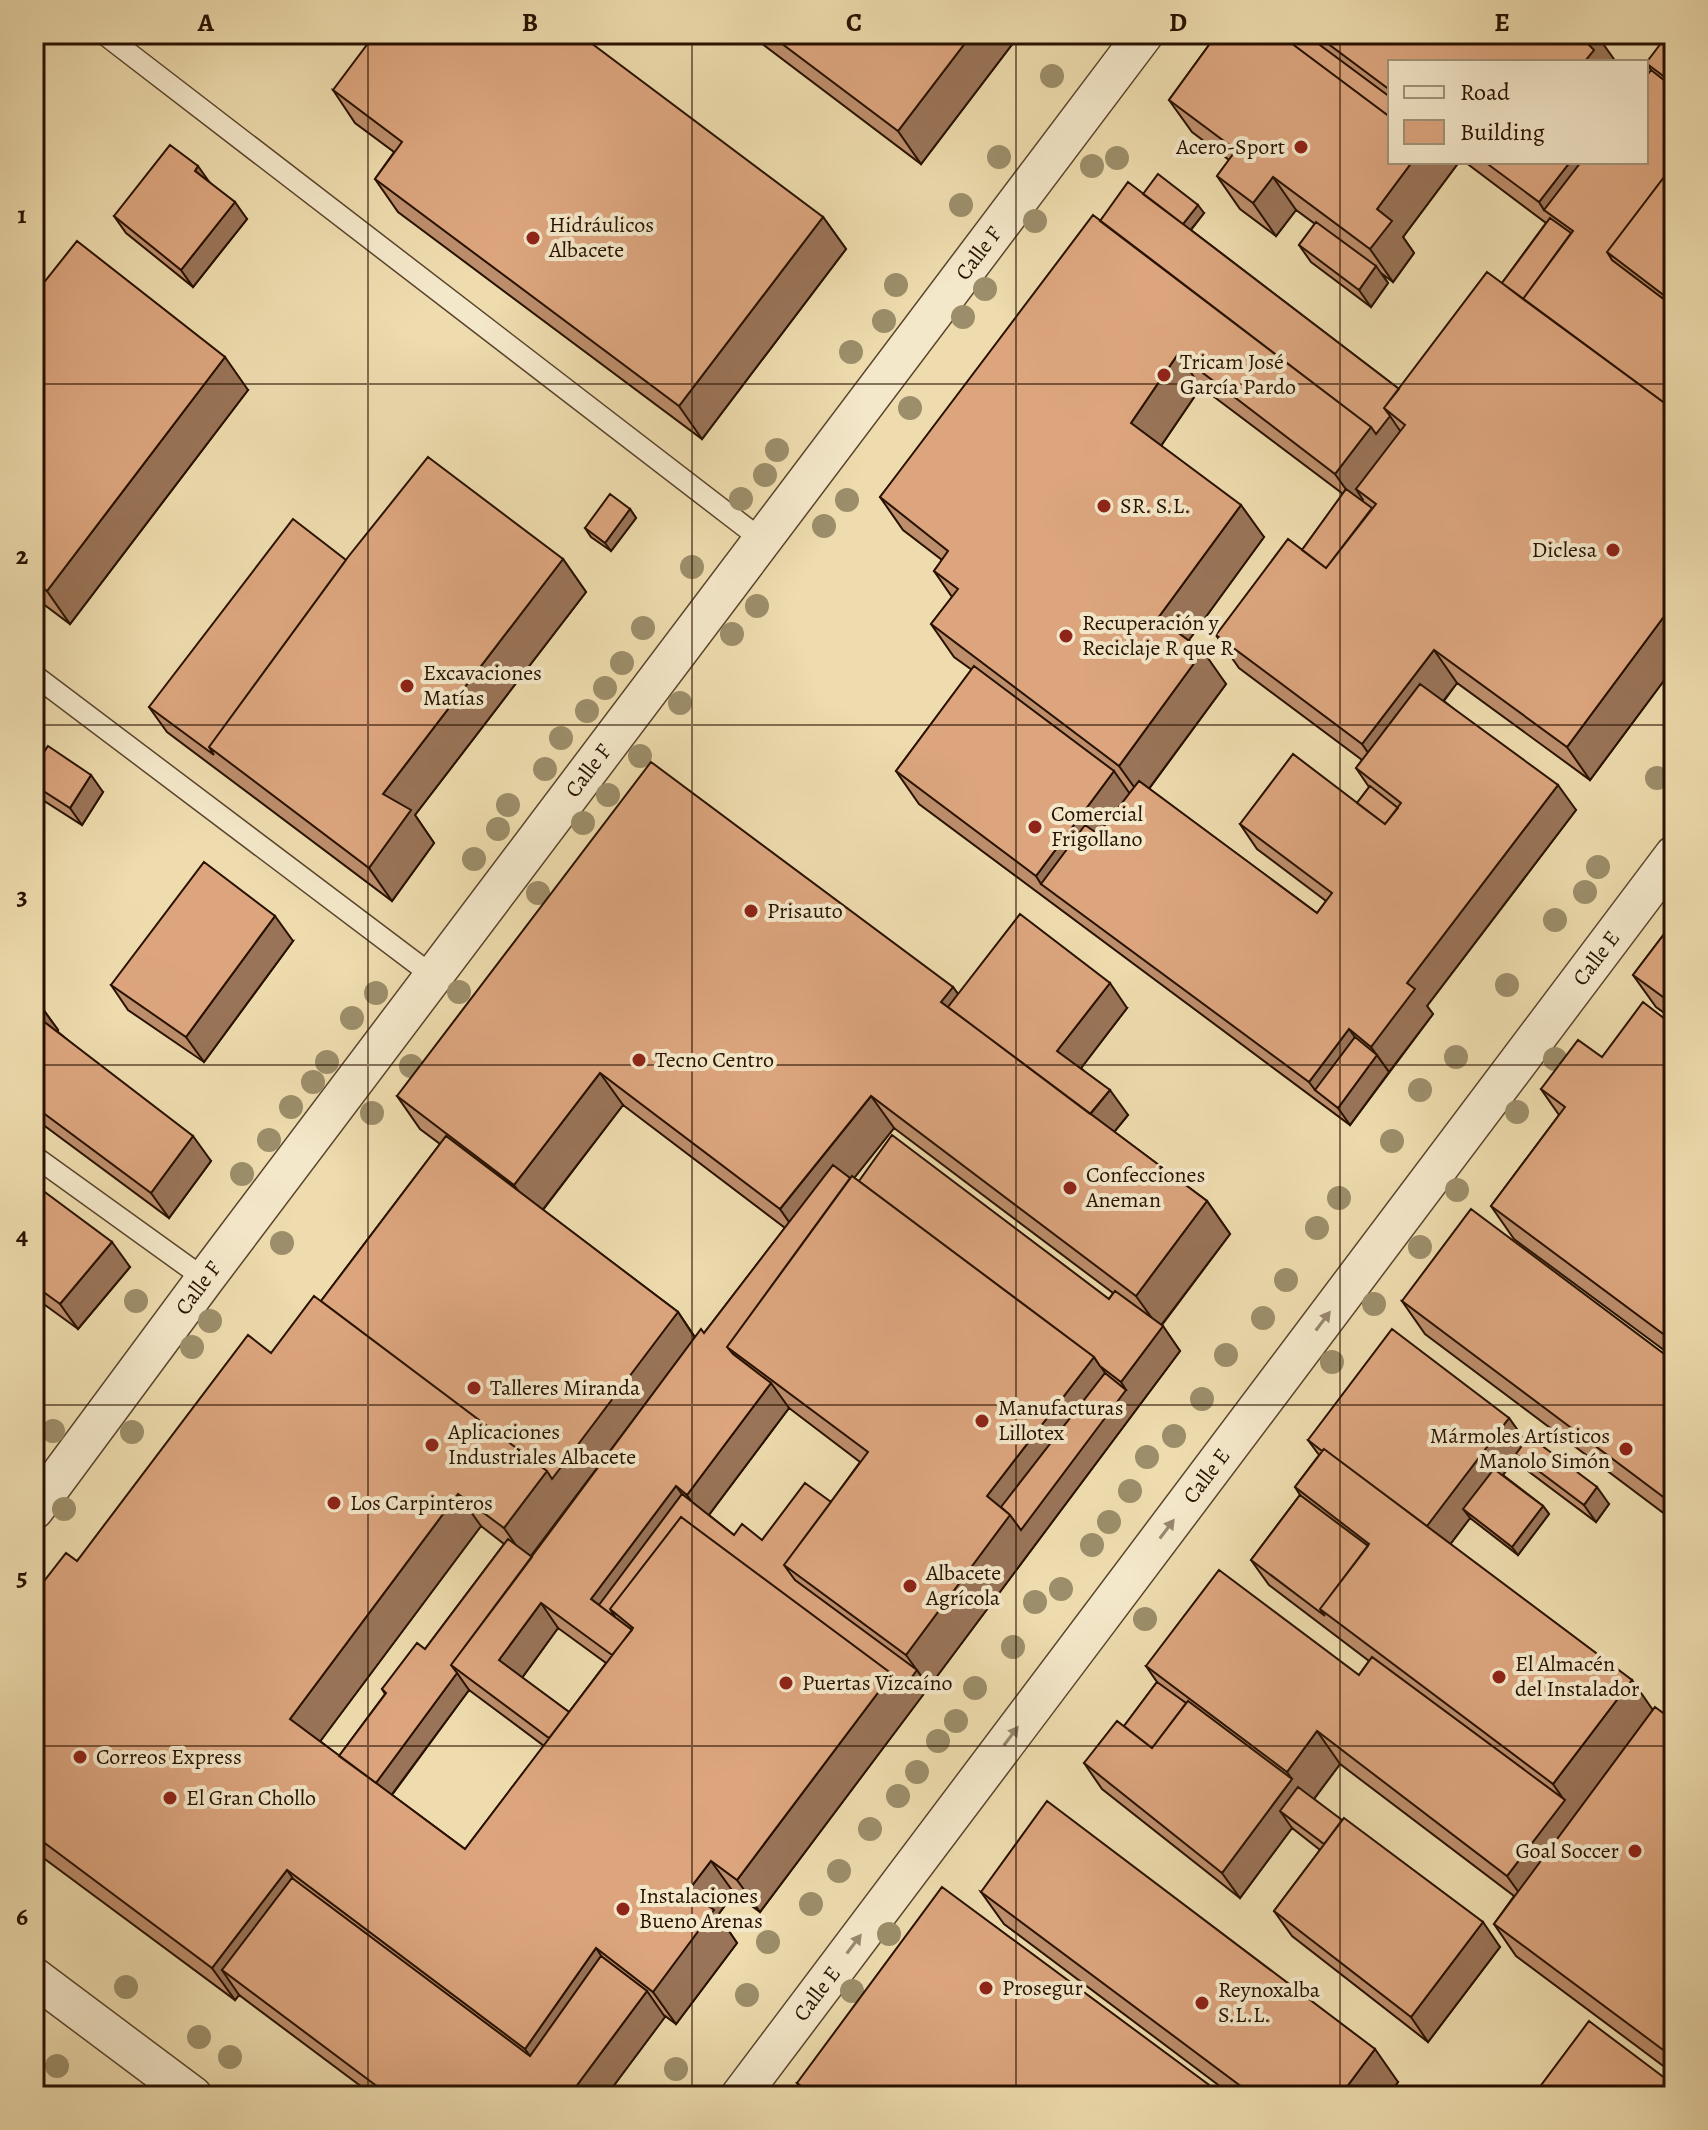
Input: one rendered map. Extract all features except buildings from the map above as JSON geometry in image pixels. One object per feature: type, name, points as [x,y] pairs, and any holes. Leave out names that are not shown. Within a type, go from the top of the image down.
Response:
[{"type":"street","name":"Calle F","points":[[34,1510],[1135,37]]},
{"type":"street","name":"Calle E","points":[[740,2096],[1674,855]]},
{"type":"street","points":[[34,1977],[193,2096]]},
{"type":"lane","points":[[104,34],[762,540]]},
{"type":"lane","points":[[34,675],[433,976]]},
{"type":"lane","points":[[34,1156],[205,1279]]},
{"type":"place","name":"Acero-Sport","points":[[1301,147]]},
{"type":"place","name":"Hidráulicos Albacete","points":[[533,238]]},
{"type":"place","name":"Tricam José García Pardo","points":[[1164,375]]},
{"type":"place","name":"SR. S.L.","points":[[1104,506]]},
{"type":"place","name":"Diclesa","points":[[1613,550]]},
{"type":"place","name":"Recuperación y Reciclaje R que R","points":[[1066,636]]},
{"type":"place","name":"Excavaciones Matías","points":[[407,686]]},
{"type":"place","name":"Comercial Frigollano","points":[[1035,827]]},
{"type":"place","name":"Prisauto","points":[[751,911]]},
{"type":"place","name":"Tecno Centro","points":[[639,1060]]},
{"type":"place","name":"Confecciones Aneman","points":[[1070,1188]]},
{"type":"place","name":"Talleres Miranda","points":[[474,1388]]},
{"type":"place","name":"Manufacturas Lillotex","points":[[982,1421]]},
{"type":"place","name":"Aplicaciones Industriales Albacete","points":[[432,1445]]},
{"type":"place","name":"Mármoles Artísticos Manolo Simón","points":[[1626,1449]]},
{"type":"place","name":"Los Carpinteros","points":[[334,1503]]},
{"type":"place","name":"Albacete Agrícola","points":[[910,1586]]},
{"type":"place","name":"El Almacén del Instalador","points":[[1499,1677]]},
{"type":"place","name":"Puertas Vizcaíno","points":[[786,1683]]},
{"type":"place","name":"Correos Express","points":[[80,1757]]},
{"type":"place","name":"El Gran Chollo","points":[[170,1798]]},
{"type":"place","name":"Goal Soccer","points":[[1635,1851]]},
{"type":"place","name":"Instalaciones Bueno Arenas","points":[[623,1909]]},
{"type":"place","name":"Prosegur","points":[[986,1988]]},
{"type":"place","name":"Reynoxalba S.L.L.","points":[[1202,2003]]}]
